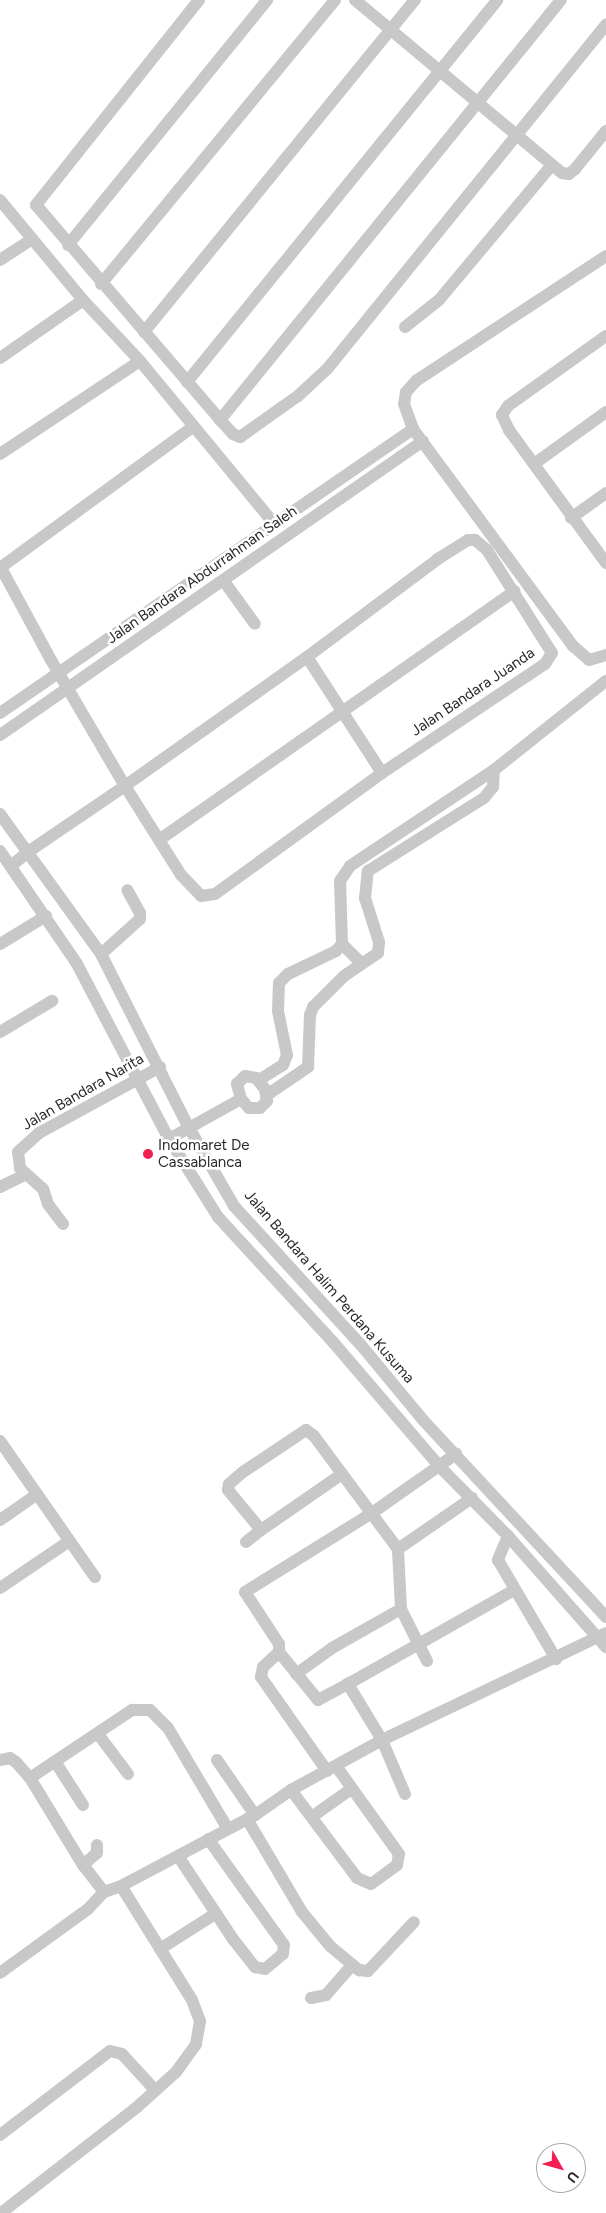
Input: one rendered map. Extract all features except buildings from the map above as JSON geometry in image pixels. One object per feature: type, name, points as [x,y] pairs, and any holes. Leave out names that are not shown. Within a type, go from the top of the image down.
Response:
[{"type":"street","points":[[199,0],[37,203],[36,208],[220,420],[233,434],[244,437],[312,384],[517,137],[606,25]]},
{"type":"street","points":[[68,245],[267,0]]},
{"type":"street","points":[[101,284],[335,0]]},
{"type":"street","points":[[355,0],[562,174],[572,173],[606,131]]},
{"type":"street","points":[[144,332],[415,0]]},
{"type":"street","points":[[187,382],[497,0]]},
{"type":"street","points":[[220,420],[478,105],[561,0]]},
{"type":"street","points":[[405,327],[432,308],[551,166]]},
{"type":"street","points":[[0,200],[83,300],[140,362],[276,525]]},
{"type":"street","points":[[0,260],[32,239]]},
{"type":"street","points":[[606,256],[416,381],[404,398],[405,410],[413,429],[573,646],[589,660],[606,655]]},
{"type":"street","points":[[0,358],[83,300]]},
{"type":"street","points":[[606,336],[503,412],[509,430],[571,518],[606,563]]},
{"type":"street","points":[[0,454],[140,362]]},
{"type":"street","points":[[534,464],[606,412]]},
{"type":"street","points":[[0,567],[193,427]]},
{"type":"street","name":"Jalan Bandara Abdurrahman Saleh","points":[[0,713],[413,429]]},
{"type":"street","name":"Jalan Bandara Abdurrahman Saleh","points":[[0,735],[422,441]]},
{"type":"street","points":[[571,518],[606,493]]},
{"type":"street","name":"Jalan Bandara Juanda","points":[[0,567],[58,673],[125,786],[159,840],[197,894],[215,894],[382,773],[551,658],[551,650],[487,550],[472,539],[438,559],[306,657],[125,786],[28,852],[12,865]]},
{"type":"street","points":[[223,580],[255,624]]},
{"type":"street","points":[[159,840],[514,591]]},
{"type":"street","points":[[306,657],[382,773]]},
{"type":"street","points":[[259,1080],[283,1065],[287,1055],[278,1011],[279,983],[288,974],[336,951],[342,944],[340,881],[358,858],[494,770],[606,680]]},
{"type":"street","points":[[368,871],[484,798],[492,787],[494,770]]},
{"type":"street","name":"Jalan Bandara Halim Perdana Kusuma","points":[[0,814],[101,954],[160,1067],[193,1123],[234,1206],[456,1454],[606,1617]]},
{"type":"street","points":[[0,1973],[88,1909],[104,1892],[121,1886],[251,1817],[340,1776],[556,1659],[603,1639],[472,1498],[440,1467],[327,1335],[218,1217],[169,1139],[77,964],[12,865],[1,853]]},
{"type":"street","points":[[267,1095],[308,1067],[311,1011],[361,963],[377,956],[379,948],[365,898],[368,871],[358,858]]},
{"type":"street","points":[[101,954],[140,919],[140,912],[127,890]]},
{"type":"street","points":[[0,944],[46,916]]},
{"type":"street","points":[[342,944],[361,963]]},
{"type":"street","points":[[0,1032],[52,1001]]},
{"type":"street","name":"Jalan Bandara Narita","points":[[24,1174],[17,1161],[18,1152],[28,1140],[160,1067]]},
{"type":"street","points":[[251,1075],[259,1080],[267,1095],[265,1104],[257,1109],[249,1108],[241,1099],[237,1086],[240,1079],[251,1075]]},
{"type":"street","points":[[169,1139],[193,1123],[241,1099]]},
{"type":"street","points":[[0,1187],[24,1174],[43,1189],[48,1204],[64,1224]]},
{"type":"street","points":[[261,1530],[231,1495],[228,1487],[299,1431],[311,1433],[398,1549],[401,1608],[416,1642],[427,1661]]},
{"type":"street","points":[[2,1447],[68,1542],[95,1577]]},
{"type":"street","points":[[456,1454],[372,1513],[246,1592],[276,1638],[279,1652],[318,1700],[348,1684],[416,1642],[514,1590]]},
{"type":"street","points":[[246,1542],[342,1474]]},
{"type":"street","points":[[0,1520],[36,1495]]},
{"type":"street","points":[[398,1549],[472,1498]]},
{"type":"street","points":[[508,1536],[498,1560],[556,1659]]},
{"type":"street","points":[[0,1588],[68,1542]]},
{"type":"street","points":[[296,1674],[332,1648],[401,1608]]},
{"type":"street","points":[[279,1652],[264,1667],[261,1677],[399,1854],[399,1862],[388,1873],[371,1884],[362,1882],[297,1797]]},
{"type":"street","points":[[348,1684],[386,1750],[405,1794]]},
{"type":"street","points":[[30,1778],[56,1763],[132,1710],[150,1710],[168,1728],[228,1829]]},
{"type":"street","points":[[98,1734],[128,1774]]},
{"type":"street","points":[[0,1760],[10,1758],[30,1778],[83,1865],[104,1892]]},
{"type":"street","points":[[217,1760],[251,1817],[302,1912],[330,1946],[352,1965],[368,1971],[414,1922]]},
{"type":"street","points":[[56,1763],[83,1805]]},
{"type":"street","points":[[312,1816],[340,1776]]},
{"type":"street","points":[[178,1856],[215,1914],[258,1968],[265,1969],[283,1954],[282,1943],[208,1839]]},
{"type":"street","points":[[83,1865],[97,1853],[97,1845]]},
{"type":"street","points":[[0,2213],[101,2138],[186,2061],[196,2044],[199,2028],[192,2000],[121,1886]]},
{"type":"street","points":[[160,1949],[215,1914]]},
{"type":"street","points":[[312,1998],[326,1995],[352,1965]]},
{"type":"street","points":[[0,2135],[110,2051],[122,2054],[155,2090]]},
{"type":"place","name":"Indomaret De Cassablanca","points":[[148,1154]]}]
